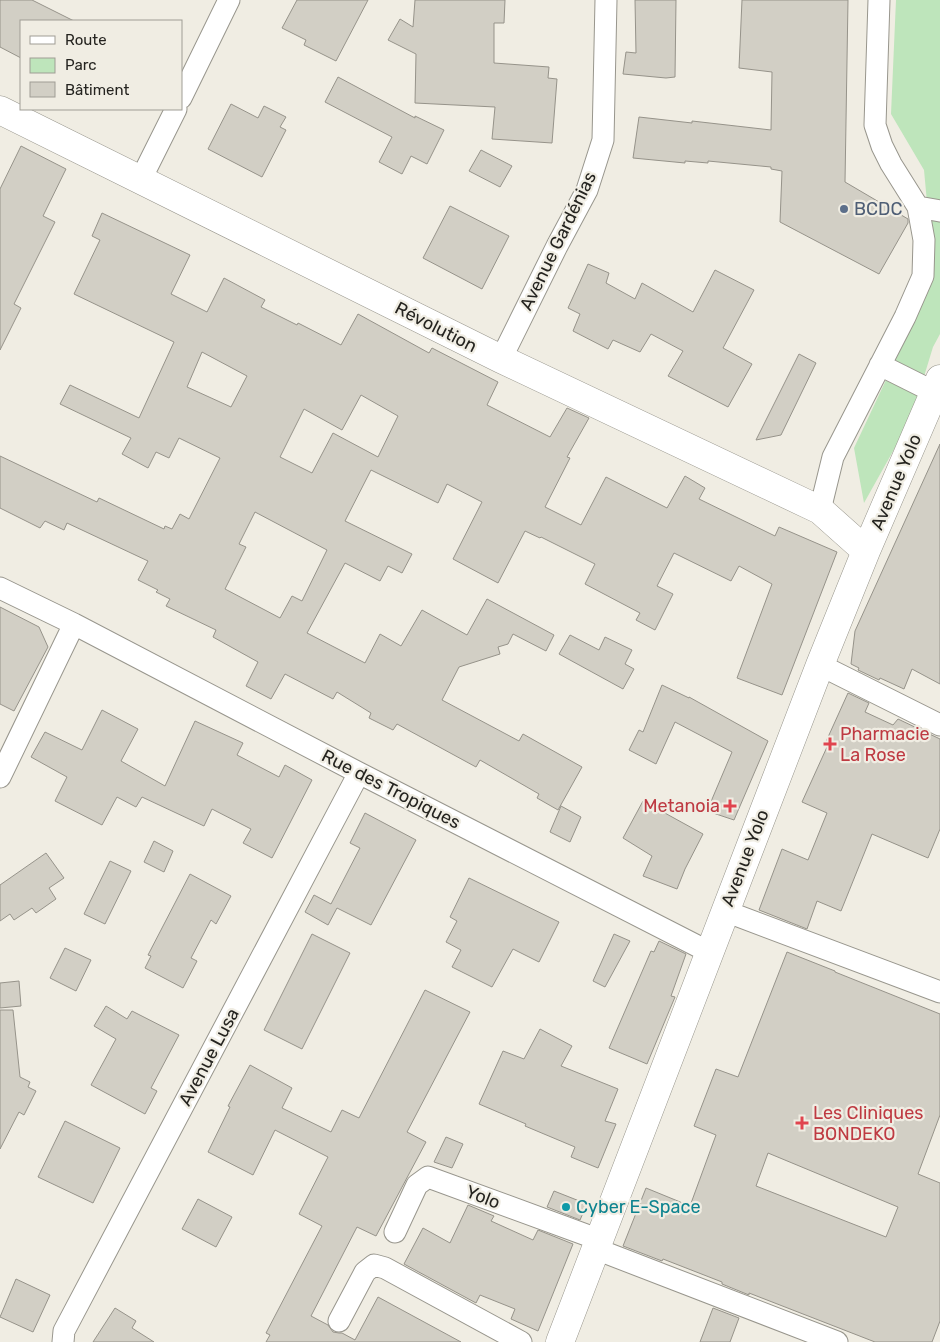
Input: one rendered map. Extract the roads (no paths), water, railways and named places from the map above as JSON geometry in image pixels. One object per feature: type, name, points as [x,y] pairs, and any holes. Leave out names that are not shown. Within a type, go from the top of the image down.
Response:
[{"type":"street","points":[[182,96],[229,0]]},
{"type":"street","name":"Avenue Gardénias","points":[[501,359],[587,190],[603,140],[606,0]]},
{"type":"street","points":[[820,510],[833,457],[905,317],[923,276],[924,240],[918,207],[891,164],[882,146],[875,124],[879,0]]},
{"type":"street","name":"Révolution","points":[[0,110],[501,359],[820,510],[866,550]]},
{"type":"street","points":[[141,180],[176,110]]},
{"type":"street","points":[[918,207],[940,211]]},
{"type":"street","points":[[880,364],[938,388]]},
{"type":"street","name":"Avenue Yolo","points":[[560,1342],[820,665],[866,550],[938,388]]},
{"type":"street","name":"Rue des Tropiques","points":[[0,588],[74,624],[359,773],[710,952]]},
{"type":"street","points":[[0,777],[74,624]]},
{"type":"street","points":[[820,665],[940,725]]},
{"type":"street","name":"Avenue Lusa","points":[[63,1342],[64,1331],[359,773]]},
{"type":"street","points":[[725,911],[940,992]]},
{"type":"street","name":"Yolo","points":[[395,1232],[417,1186],[428,1177],[598,1245]]},
{"type":"street","points":[[598,1245],[838,1342]]},
{"type":"street","points":[[339,1321],[365,1272],[374,1265],[385,1268],[521,1342]]},
{"type":"place","name":"BCDC","points":[[844,209]]},
{"type":"place","name":"Pharmacie La Rose","points":[[830,744]]},
{"type":"place","name":"Metanoia","points":[[730,806]]},
{"type":"place","name":"Les Cliniques BONDEKO","points":[[802,1123]]},
{"type":"place","name":"Cyber E-Space","points":[[566,1207]]}]
